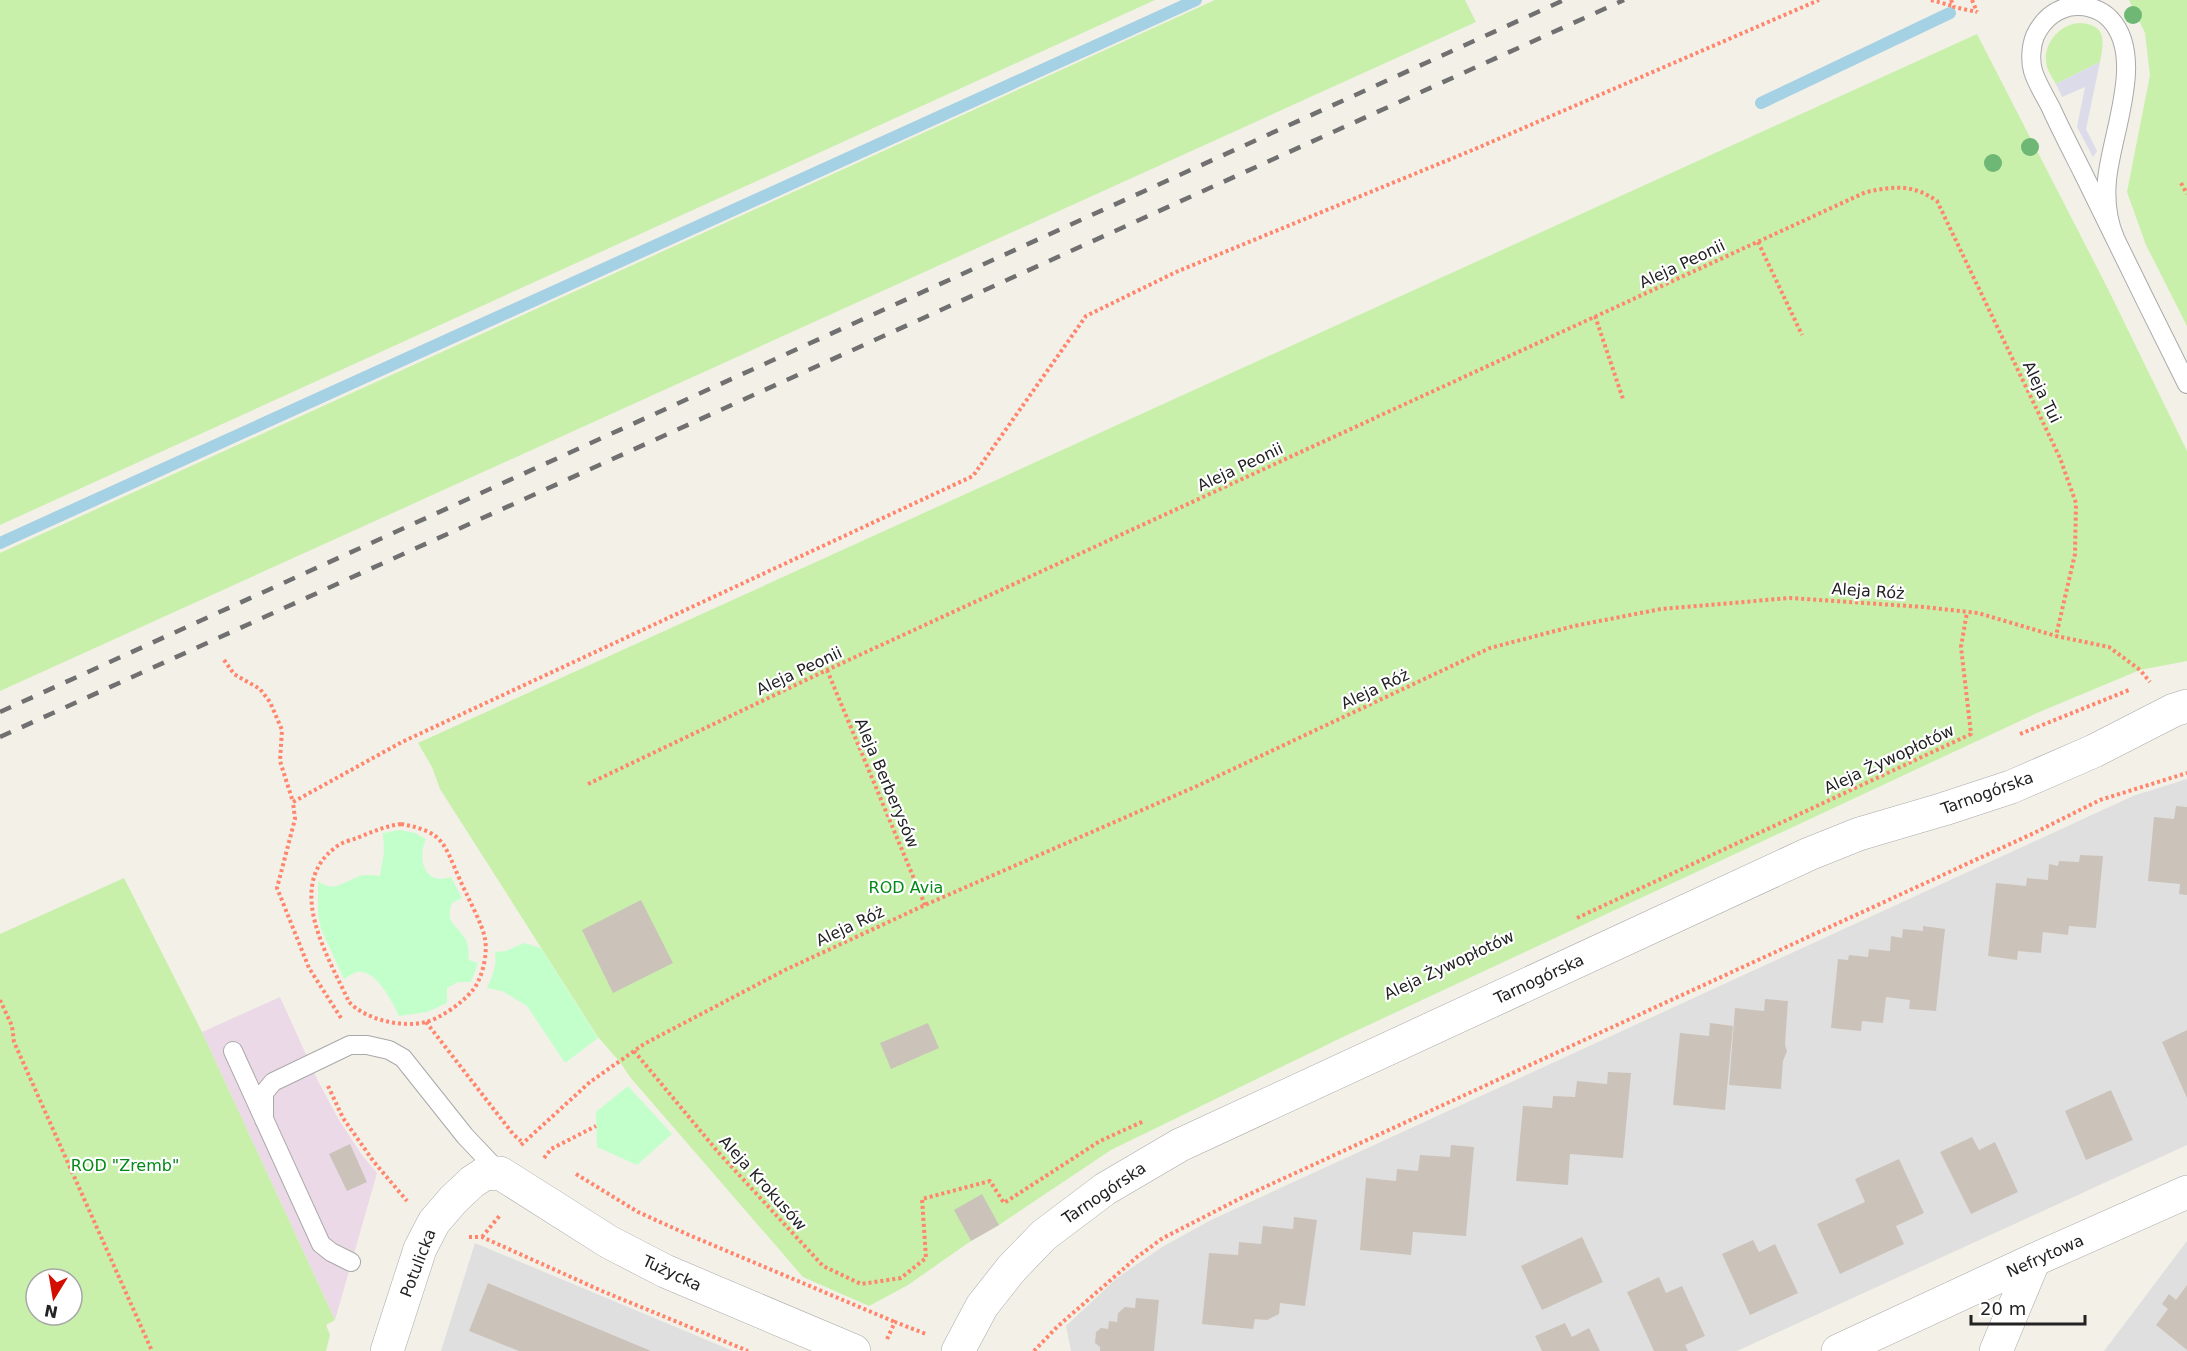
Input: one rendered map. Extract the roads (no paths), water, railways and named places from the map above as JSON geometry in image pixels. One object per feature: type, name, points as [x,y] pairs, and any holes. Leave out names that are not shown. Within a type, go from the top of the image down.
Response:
[{"type":"street","name":"Tarnogórska","points":[[959,1349],[989,1296],[1044,1235],[1106,1189],[1180,1145],[1809,854],[1860,834],[1944,810],[2011,787],[2094,751],[2181,708]]},
{"type":"street","name":"Potulicka","points":[[387,1351],[420,1249],[434,1222],[472,1182],[484,1174],[500,1173]]},
{"type":"street","name":"Tużycka","points":[[500,1173],[609,1242],[665,1271],[854,1351]]},
{"type":"street","name":"Nefrytowa","points":[[1838,1351],[2187,1192]]},
{"type":"street","points":[[1996,1351],[2034,1260]]},
{"type":"lane","points":[[2115,238],[2108,219],[2106,187],[2126,75],[2126,48],[2116,27],[2105,14],[2089,8],[2072,6],[2055,12],[2042,23],[2032,46],[2033,70],[2115,238],[2187,384]]},
{"type":"lane","points":[[264,1120],[264,1093],[273,1082],[350,1045],[367,1045],[389,1050],[403,1058],[465,1136],[500,1173]]},
{"type":"lane","points":[[233,1051],[321,1244],[351,1262]]},
{"type":"waterway","points":[[0,543],[1196,0]]},
{"type":"waterway","points":[[1761,103],[1950,13]]},
{"type":"railway","points":[[0,712],[1564,0]]},
{"type":"railway","points":[[0,737],[1624,0]]},
{"type":"park label","name":"ROD Avia","points":[[906,887]]},
{"type":"park label","name":"ROD \"Zremb\"","points":[[125,1165]]}]
